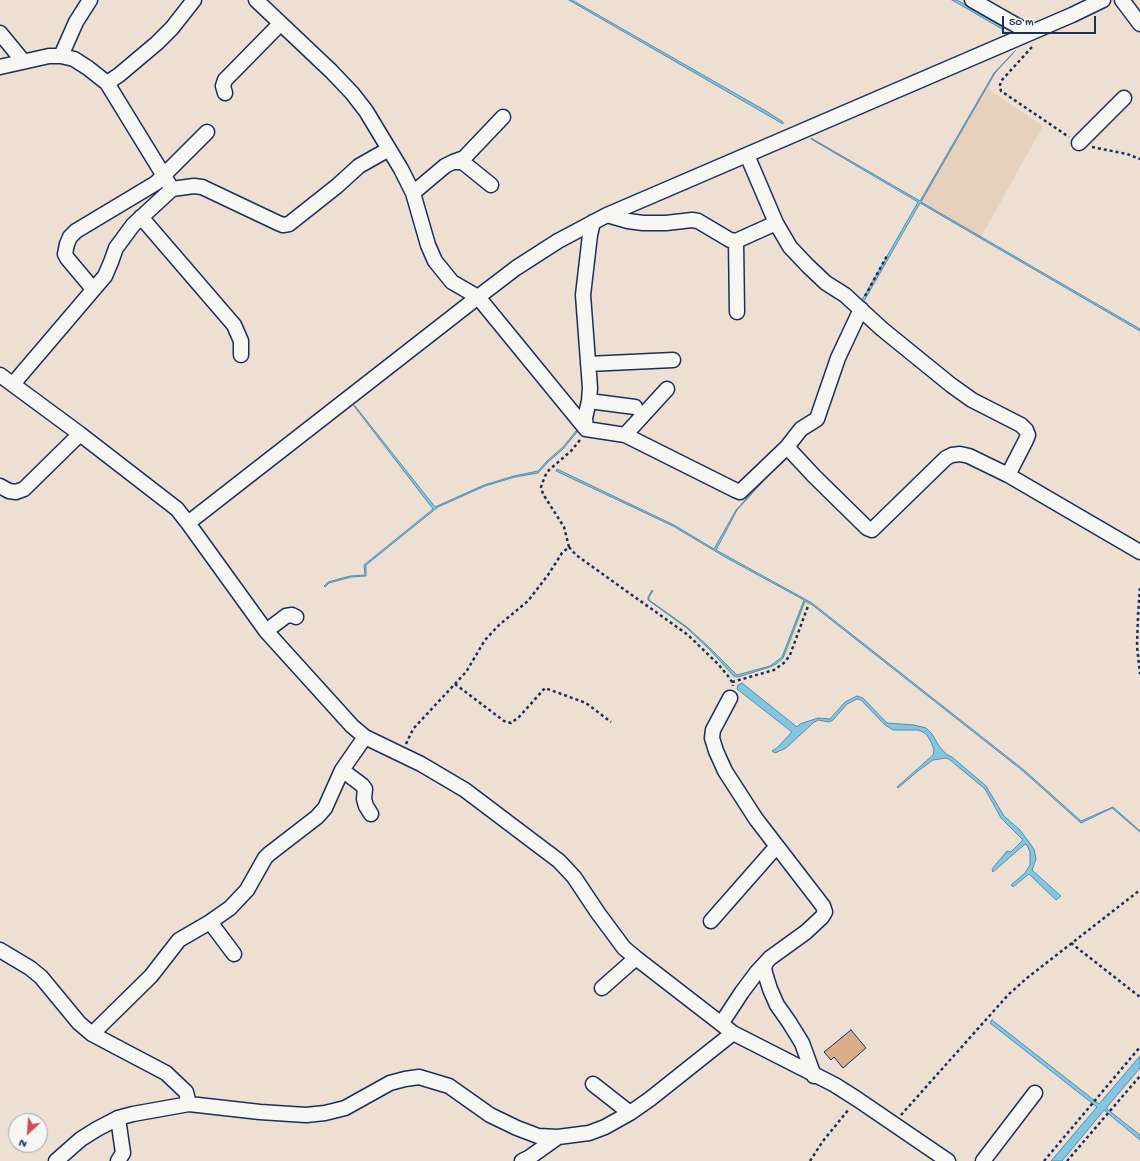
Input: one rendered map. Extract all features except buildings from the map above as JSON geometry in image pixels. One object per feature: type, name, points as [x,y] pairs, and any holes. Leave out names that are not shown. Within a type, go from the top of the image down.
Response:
[{"type":"street","points":[[61,56],[76,22],[90,0]]},
{"type":"street","points":[[107,83],[119,75],[157,43],[172,28],[194,0]]},
{"type":"street","points":[[256,0],[352,93],[366,111],[413,193],[428,245],[436,261],[452,282],[478,297],[586,429],[625,434],[740,492],[787,447],[801,429],[817,419],[819,416],[838,358],[862,304]]},
{"type":"street","points":[[972,0],[1031,40]]},
{"type":"street","points":[[188,523],[516,268],[558,241],[607,215],[747,155],[1031,40],[1103,0]]},
{"type":"street","points":[[1122,0],[1140,24]]},
{"type":"street","points":[[226,93],[223,86],[225,80],[280,24]]},
{"type":"street","points":[[0,33],[23,62]]},
{"type":"street","points":[[0,67],[49,56],[61,56],[74,59],[88,68],[107,83],[172,189]]},
{"type":"street","points":[[1078,143],[1124,98]]},
{"type":"street","points":[[413,193],[445,166],[464,158],[503,117]]},
{"type":"street","points":[[93,289],[65,254],[70,237],[76,231],[156,182],[207,132]]},
{"type":"street","points":[[13,384],[105,276],[116,248],[133,225],[172,189],[194,186],[202,187],[278,223],[283,225],[289,224],[337,186],[359,166],[389,149]]},
{"type":"street","points":[[747,155],[776,223],[790,247],[808,266],[826,283],[862,304],[882,329],[951,385],[972,400],[1021,425],[1026,430],[1028,435],[1008,475]]},
{"type":"street","points":[[453,162],[461,162],[465,164],[491,185]]},
{"type":"street","points":[[607,215],[628,221],[644,223],[666,223],[692,220],[698,221],[730,240],[736,241],[776,223]]},
{"type":"street","points":[[141,216],[234,325],[240,341],[241,355]]},
{"type":"street","points":[[586,429],[585,418],[590,401],[590,388],[583,295],[590,235],[593,222]]},
{"type":"street","points":[[736,241],[737,312]]},
{"type":"street","points":[[588,364],[673,360]]},
{"type":"street","points":[[0,374],[177,509],[266,631],[340,715],[365,737],[427,767],[465,790],[559,861],[574,876],[598,913],[624,948],[733,1033],[814,1076],[835,1085],[894,1124],[939,1159]]},
{"type":"street","points":[[625,434],[667,389]]},
{"type":"street","points":[[590,401],[635,407]]},
{"type":"street","points":[[0,486],[16,492],[24,489],[80,434]]},
{"type":"street","points":[[787,447],[867,528],[872,530],[946,458],[952,455],[960,454],[969,456],[1008,475],[1140,552]]},
{"type":"street","points":[[266,631],[286,616],[292,615],[296,618]]},
{"type":"street","points":[[721,1024],[757,972],[776,953],[806,932],[822,918],[825,912],[823,906],[776,847],[739,794],[712,742],[713,730],[730,698]]},
{"type":"street","points":[[92,1034],[152,976],[179,940],[210,922],[230,908],[247,890],[265,858],[308,825],[321,813],[325,808],[342,770],[365,737]]},
{"type":"street","points":[[342,770],[365,789],[364,799],[371,814]]},
{"type":"street","points":[[711,921],[776,847]]},
{"type":"street","points":[[210,922],[234,954]]},
{"type":"street","points":[[0,950],[30,968],[41,977],[79,1022],[92,1034],[166,1073],[186,1092],[189,1104]]},
{"type":"street","points":[[602,988],[636,958]]},
{"type":"street","points":[[766,963],[764,967],[770,989],[777,1005],[802,1043],[814,1076]]},
{"type":"street","points":[[56,1161],[81,1139],[118,1118],[156,1109],[189,1104],[275,1113],[306,1115],[325,1113],[344,1108],[390,1083],[419,1077],[448,1086],[490,1115],[538,1136],[558,1137],[589,1133],[605,1127],[630,1113],[650,1099],[733,1033]]},
{"type":"street","points":[[594,1084],[630,1113]]},
{"type":"street","points":[[983,1161],[1035,1093]]},
{"type":"street","points":[[118,1118],[123,1153],[118,1161]]},
{"type":"street","points":[[522,1161],[558,1137]]},
{"type":"path","points":[[1031,40],[1001,81],[1001,90],[1078,143],[1127,154],[1140,159]]},
{"type":"path","points":[[862,304],[888,254]]},
{"type":"path","points":[[586,429],[576,445],[549,470],[545,476],[541,488],[543,494],[564,527],[569,547],[576,555],[683,631],[707,653],[732,682],[733,687],[730,698]]},
{"type":"path","points":[[402,756],[413,729],[466,672],[485,640],[499,625],[528,601],[548,575],[562,553],[569,547]]},
{"type":"path","points":[[1140,588],[1137,646],[1140,674]]},
{"type":"path","points":[[732,682],[774,670],[786,662],[808,606]]},
{"type":"path","points":[[455,684],[504,721],[511,723],[545,688],[586,703],[611,722]]},
{"type":"path","points":[[894,1124],[1008,995],[1071,943],[1140,890]]},
{"type":"path","points":[[1071,943],[1140,998]]},
{"type":"path","points":[[1044,1161],[1140,1047]]},
{"type":"path","points":[[1067,1161],[1140,1076]]},
{"type":"path","points":[[810,1161],[823,1141],[857,1099]]},
{"type":"shaded area","points":[[987,88],[1043,126],[981,237],[921,202]]},
{"type":"green space","points":[[648,600],[687,628],[710,650],[734,676],[738,677],[776,664],[783,658],[805,601],[811,604],[811,606],[805,604],[788,651],[782,661],[774,666],[736,678],[733,678],[710,651],[690,632]]},
{"type":"water","points":[[569,0],[572,0],[766,111],[783,122],[783,124]]},
{"type":"water","points":[[952,0],[957,0],[1003,27],[1002,29]]},
{"type":"water","points":[[1015,51],[995,73],[921,202],[1140,329],[1140,331],[920,203],[864,301],[862,300],[918,202],[811,138],[920,201],[994,73]]},
{"type":"water","points":[[354,406],[435,507],[484,485],[538,471],[563,447],[576,431],[577,432],[563,449],[538,473],[515,477],[485,486],[438,507],[366,565],[366,576],[351,577],[329,583],[325,587],[324,586],[328,582],[350,576],[365,575],[364,565],[433,509]]},
{"type":"water","points":[[787,454],[737,510],[716,550],[812,603],[1024,770],[1081,821],[1113,807],[1140,832],[1112,808],[1081,823],[1023,771],[811,604],[805,601],[783,658],[770,667],[738,677],[734,676],[687,628],[648,600],[648,597],[652,590],[653,591],[649,597],[649,600],[687,627],[737,675],[770,666],[782,657],[804,600],[725,557],[673,526],[556,471],[557,469],[674,525],[714,549],[736,510]]},
{"type":"water","points":[[742,683],[797,727],[800,724],[818,718],[830,719],[845,702],[857,696],[863,698],[887,723],[914,725],[926,728],[946,754],[952,757],[986,786],[1004,816],[1020,830],[1034,849],[1036,859],[1032,870],[1061,896],[1056,900],[1029,874],[1013,887],[1011,885],[1025,873],[1030,865],[1030,852],[1025,844],[993,872],[992,869],[1007,851],[1011,852],[1023,840],[1001,818],[985,789],[950,760],[946,758],[933,760],[898,788],[897,787],[933,755],[934,750],[931,742],[927,735],[923,732],[918,730],[893,730],[885,725],[861,700],[857,699],[847,704],[833,720],[829,722],[818,720],[786,748],[775,753],[772,751],[778,747],[792,732],[737,689],[738,685]]},
{"type":"water","points":[[992,1020],[1099,1104],[1140,1056],[1140,1068],[1107,1107],[1107,1109],[1140,1135],[1140,1140],[1104,1110],[1062,1161],[1051,1161],[1097,1107],[990,1023]]}]
